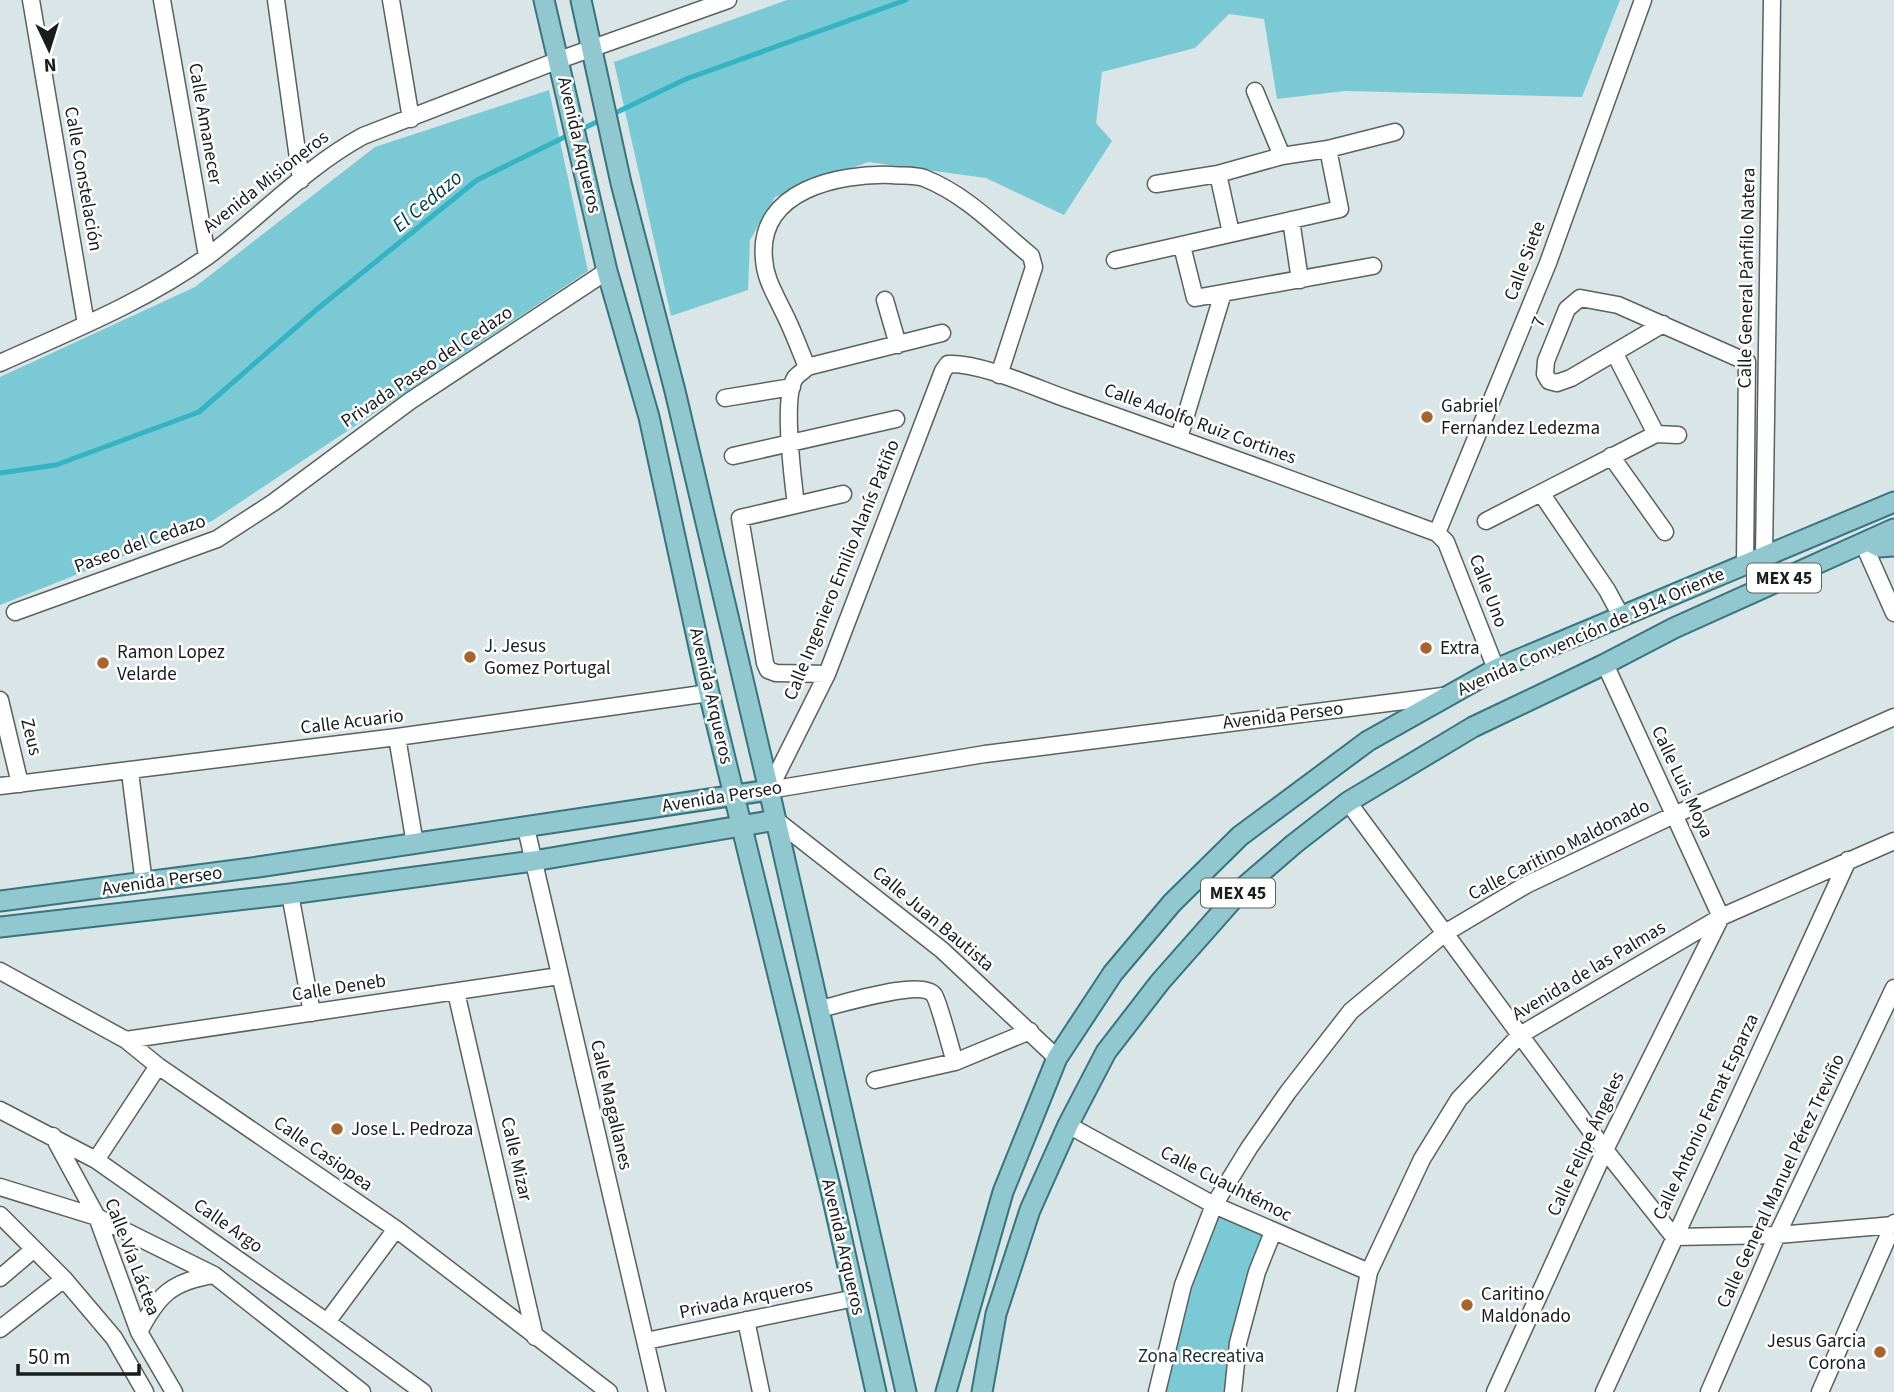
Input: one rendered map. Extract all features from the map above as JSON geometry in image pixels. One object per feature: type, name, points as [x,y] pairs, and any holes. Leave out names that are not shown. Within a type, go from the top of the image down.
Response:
[{"type":"main road","name":"Avenida Arqueros","points":[[544,0],[607,271],[649,417],[709,693],[829,1182],[876,1392]]},
{"type":"main road","name":"Avenida Arqueros","points":[[581,0],[621,183],[675,391],[769,790],[906,1392]]},
{"type":"main road","name":"Avenida Convención de 1914 Oriente","points":[[946,1392],[1003,1192],[1057,1058],[1113,972],[1171,903],[1240,836],[1368,741],[1496,669],[1894,502]]},
{"type":"main road","name":"MEX 45","points":[[1865,542],[1894,529]]},
{"type":"main road","name":"Avenida Convención de 1914 Oriente","points":[[982,1392],[996,1314],[1030,1210],[1068,1125],[1106,1052],[1160,982],[1243,888],[1348,802],[1473,727],[1674,628],[1865,542]]},
{"type":"main road","points":[[1865,542],[1879,547],[1894,547]]},
{"type":"main road","name":"Avenida Perseo","points":[[0,901],[145,884],[769,790]]},
{"type":"main road","name":"Avenida Perseo","points":[[0,927],[290,894],[533,861],[776,820]]},
{"type":"street","name":"Calle Constelación","points":[[31,0],[86,324]]},
{"type":"street","name":"Calle Amanecer","points":[[162,0],[207,256]]},
{"type":"street","points":[[276,0],[300,180]]},
{"type":"street","points":[[391,0],[411,119]]},
{"type":"street","name":"Avenida Misioneros","points":[[0,363],[139,299],[207,256],[337,150],[355,141],[559,60],[594,59],[728,0]]},
{"type":"street","name":"Calle Siete","points":[[1437,533],[1548,263],[1643,0]]},
{"type":"street","name":"Calle General Pánfilo Natera","points":[[1764,557],[1772,0]]},
{"type":"street","points":[[1255,91],[1282,156]]},
{"type":"street","points":[[1156,184],[1217,174],[1282,156],[1328,149],[1395,132]]},
{"type":"street","points":[[1115,260],[1340,209],[1328,149]]},
{"type":"street","points":[[807,368],[768,282],[763,258],[765,230],[789,199],[835,178],[866,174],[920,177],[956,193],[1031,256],[1034,267],[999,375]]},
{"type":"street","points":[[1217,174],[1231,233]]},
{"type":"street","points":[[1291,220],[1300,280]]},
{"type":"street","points":[[1182,246],[1195,298],[1373,266]]},
{"type":"street","name":"Privada Paseo del Cedazo","points":[[274,502],[410,401],[607,271]]},
{"type":"street","points":[[1179,438],[1223,293]]},
{"type":"street","name":"7","points":[[1663,324],[1615,354],[1557,383],[1549,381],[1545,374],[1546,361],[1567,309],[1580,298],[1618,304],[1663,324],[1747,362],[1745,565]]},
{"type":"street","points":[[885,300],[898,345]]},
{"type":"street","points":[[796,505],[789,444],[795,377],[807,368],[942,333]]},
{"type":"street","points":[[1615,354],[1657,434]]},
{"type":"street","name":"Calle Adolfo Ruiz Cortines","points":[[948,364],[957,363],[999,375],[1437,533]]},
{"type":"street","name":"Calle Ingeniero Emilio Alanís Patiño","points":[[769,790],[827,674],[948,364]]},
{"type":"street","points":[[725,398],[792,387]]},
{"type":"street","points":[[733,456],[896,419]]},
{"type":"street","points":[[1486,521],[1657,434],[1678,435]]},
{"type":"street","points":[[1611,456],[1665,532]]},
{"type":"street","points":[[1541,493],[1607,590],[1621,616]]},
{"type":"street","points":[[827,674],[776,673],[768,670],[740,518],[843,494]]},
{"type":"street","name":"Paseo del Cedazo","points":[[15,612],[217,539],[274,502]]},
{"type":"street","name":"Calle Uno","points":[[1437,533],[1446,542],[1496,669]]},
{"type":"street","points":[[1865,542],[1894,613]]},
{"type":"street","name":"Calle Luis Moya","points":[[1605,664],[1721,917]]},
{"type":"street","name":"Calle Acuario","points":[[0,786],[397,737],[709,693]]},
{"type":"street","name":"Avenida Perseo","points":[[769,790],[985,754],[1445,696]]},
{"type":"street","name":"Zeus","points":[[0,699],[20,784]]},
{"type":"street","name":"Calle Caritino Maldonado","points":[[1157,1392],[1183,1285],[1214,1205],[1249,1148],[1288,1093],[1351,1012],[1445,933],[1526,885],[1674,815],[1894,717]]},
{"type":"street","points":[[397,737],[415,844]]},
{"type":"street","points":[[130,772],[145,884]]},
{"type":"street","points":[[1348,802],[1605,1150],[1674,1237],[1777,1235],[1894,1224],[1820,1392]]},
{"type":"street","name":"Calle Juan Bautista","points":[[776,820],[942,950],[1057,1058]]},
{"type":"street","name":"Calle Magallanes","points":[[526,828],[657,1392]]},
{"type":"street","name":"Avenida de las Palmas","points":[[1346,1392],[1369,1272],[1422,1159],[1459,1099],[1520,1035],[1721,917],[1894,841]]},
{"type":"street","name":"Calle Antonio Femat Esparza","points":[[1604,1392],[1848,860]]},
{"type":"street","points":[[290,894],[312,1013]]},
{"type":"street","name":"Calle Felipe Ángeles","points":[[1495,1392],[1605,1150],[1721,917]]},
{"type":"street","name":"Calle Casiopea","points":[[0,971],[126,1041],[396,1229],[609,1392]]},
{"type":"street","name":"Calle Deneb","points":[[126,1041],[559,976]]},
{"type":"street","points":[[819,1009],[906,989],[924,988],[934,995],[954,1062]]},
{"type":"street","name":"Calle General Manuel Pérez Treviño","points":[[1709,1392],[1777,1235],[1894,988]]},
{"type":"street","name":"Calle Mizar","points":[[456,992],[534,1337]]},
{"type":"street","points":[[875,1080],[954,1062],[1030,1031]]},
{"type":"street","points":[[96,1160],[159,1066]]},
{"type":"street","name":"Calle Argo","points":[[0,1110],[96,1160],[422,1392]]},
{"type":"street","name":"Calle Cuauhtémoc","points":[[1068,1125],[1214,1205],[1369,1272]]},
{"type":"street","name":"Calle Vía Láctea","points":[[53,1136],[97,1217],[139,1332],[174,1392]]},
{"type":"street","points":[[0,1187],[97,1217],[214,1275],[362,1392]]},
{"type":"street","points":[[0,1214],[64,1279],[114,1338],[145,1392]]},
{"type":"street","points":[[327,1322],[396,1229]]},
{"type":"street","points":[[1233,1392],[1238,1343],[1258,1272],[1273,1232]]},
{"type":"street","points":[[0,1278],[34,1249]]},
{"type":"street","points":[[139,1332],[152,1306],[171,1290],[190,1279],[214,1275]]},
{"type":"street","points":[[0,1329],[64,1279]]},
{"type":"street","name":"Privada Arqueros","points":[[646,1341],[855,1298]]},
{"type":"street","points":[[746,1320],[761,1392]]},
{"type":"green space","points":[[787,0],[1620,0],[1582,97],[1345,91],[1277,99],[1264,19],[1229,14],[1195,48],[1102,72],[1096,123],[1112,141],[1064,215],[986,178],[868,162],[775,197],[750,240],[748,290],[671,316],[614,62]]},
{"type":"green space","points":[[549,90],[588,271],[212,521],[0,605],[0,377],[195,287],[375,147]]},
{"type":"green space","name":"Zona Recreativa","points":[[1214,1205],[1273,1232],[1233,1392],[1157,1392]]},
{"type":"waterway","name":"El Cedazo","points":[[611,115],[686,79],[906,0]]},
{"type":"waterway","name":"El Cedazo","points":[[580,130],[603,119]]},
{"type":"waterway","name":"El Cedazo","points":[[0,473],[56,465],[199,412],[316,310],[477,180],[571,134]]},
{"type":"place","name":"Gabriel Fernandez Ledezma","points":[[1427,417]]},
{"type":"place","name":"Extra","points":[[1426,648]]},
{"type":"place","name":"J. Jesus Gomez Portugal","points":[[470,657]]},
{"type":"place","name":"Ramon Lopez Velarde","points":[[103,663]]},
{"type":"place","name":"Jose L. Pedroza","points":[[337,1129]]},
{"type":"place","name":"Caritino Maldonado","points":[[1467,1305]]},
{"type":"place","name":"Jesus Garcia Corona","points":[[1880,1352]]}]
